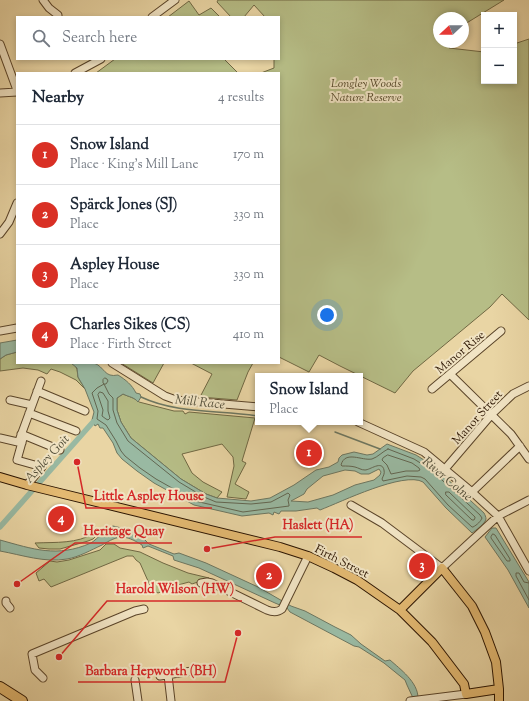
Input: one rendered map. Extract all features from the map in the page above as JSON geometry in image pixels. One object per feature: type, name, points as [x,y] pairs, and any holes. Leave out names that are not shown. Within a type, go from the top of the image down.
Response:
[{"type":"highway","points":[[0,687],[22,701]]},
{"type":"highway","points":[[0,694],[10,701]]},
{"type":"main road","name":"Firth Street","points":[[0,477],[280,547],[308,556],[334,568],[358,580],[400,610],[432,642],[464,684],[466,694]]},
{"type":"main road","points":[[400,610],[442,568],[472,606],[485,632],[496,662],[500,701]]},
{"type":"main road","points":[[466,694],[499,689]]},
{"type":"street","points":[[43,0],[49,8],[60,15]]},
{"type":"street","points":[[153,16],[175,0]]},
{"type":"street","points":[[0,44],[16,88]]},
{"type":"street","points":[[77,72],[99,60]]},
{"type":"street","points":[[0,93],[16,91]]},
{"type":"street","points":[[0,234],[9,222],[16,205]]},
{"type":"street","points":[[9,222],[16,223]]},
{"type":"street","points":[[0,331],[16,328]]},
{"type":"street","name":"Manor Rise","points":[[432,389],[501,331]]},
{"type":"street","points":[[114,364],[165,396],[176,400],[255,407]]},
{"type":"street","points":[[450,374],[511,434],[529,459]]},
{"type":"street","points":[[32,486],[45,466],[17,460],[22,434],[41,381]]},
{"type":"street","name":"Manor Street","points":[[445,469],[492,414],[513,394],[529,386]]},
{"type":"street","points":[[37,391],[85,411]]},
{"type":"street","points":[[10,400],[76,431]]},
{"type":"street","points":[[363,424],[424,452],[472,492],[496,517],[529,571]]},
{"type":"street","points":[[22,434],[60,450]]},
{"type":"street","points":[[0,438],[20,442]]},
{"type":"street","points":[[472,492],[520,446]]},
{"type":"street","points":[[351,505],[382,523],[442,568],[496,517],[529,500]]},
{"type":"street","points":[[201,583],[212,583],[271,612],[280,611],[308,556]]},
{"type":"street","points":[[43,678],[35,670],[32,654],[135,610],[144,609]]},
{"type":"street","points":[[171,701],[164,676],[192,671]]},
{"type":"street","points":[[135,680],[138,701]]},
{"type":"street","points":[[411,701],[466,694]]},
{"type":"green space","name":"Longley Woods Nature Reserve","points":[[218,0],[504,0],[484,12],[481,12],[481,14],[469,22],[469,12],[433,12],[433,48],[449,48],[481,52],[481,84],[517,84],[517,43],[529,39],[529,320],[502,294],[490,307],[413,371],[395,393],[363,377],[363,373],[354,373],[319,355],[309,372],[280,358],[280,72],[264,72],[274,68],[274,60],[280,60],[280,16],[264,16],[254,5],[245,16],[230,16],[217,2]]},
{"type":"green space","points":[[189,1],[199,15],[211,8],[219,16],[169,16]]},
{"type":"green space","points":[[114,60],[225,60],[237,72],[97,72]]},
{"type":"green space","points":[[16,352],[16,364],[75,365],[79,379],[87,391],[76,380],[51,369],[47,374],[38,370],[23,368],[0,371],[0,359],[6,355]]},
{"type":"green space","points":[[123,364],[163,364],[153,383]]},
{"type":"green space","points":[[193,364],[252,364],[237,400],[200,397],[212,374]]},
{"type":"green space","points":[[123,394],[139,402],[174,411],[183,411],[185,414],[189,412],[255,418],[242,461],[246,463],[235,484],[249,492],[246,499],[227,497],[234,466],[233,457],[222,444],[182,454],[192,473],[203,482],[222,492],[217,498],[206,494],[181,479],[131,438],[121,422],[117,410],[117,398]]},
{"type":"green space","points":[[95,533],[98,534],[93,539],[60,549],[39,548],[35,543],[73,541],[88,537]]},
{"type":"green space","points":[[106,544],[114,544],[120,548],[140,552],[188,573],[209,578],[192,584],[189,582],[178,585],[158,593],[152,590],[140,563],[133,556],[127,556],[51,587],[44,579],[39,581],[36,573],[50,561],[57,562],[69,560],[100,550]]},
{"type":"water","points":[[16,340],[16,352],[6,355],[0,359],[0,343]]},
{"type":"water","points":[[72,364],[96,364],[107,374],[113,376],[118,375],[131,385],[136,393],[140,394],[141,397],[138,402],[123,394],[117,398],[117,410],[121,422],[131,438],[181,479],[206,494],[217,498],[251,501],[270,498],[294,485],[316,470],[329,467],[338,462],[342,455],[354,452],[367,455],[373,454],[387,444],[416,455],[432,465],[484,513],[486,519],[482,525],[472,533],[446,508],[423,482],[414,480],[388,484],[372,489],[320,510],[317,508],[296,511],[281,511],[279,514],[274,512],[273,515],[269,513],[242,516],[194,505],[154,483],[122,459],[103,428],[100,428],[98,424],[95,426],[92,420],[94,412],[85,389],[78,377],[77,368]],"holes":[[[379,469],[381,472],[380,475],[374,480],[355,485],[333,495],[308,502],[291,501],[304,494],[307,489],[323,476],[345,470],[355,471],[361,474],[369,474]]]},
{"type":"water","points":[[113,526],[134,531],[149,544],[174,554],[179,553],[206,563],[258,587],[291,606],[305,611],[351,635],[385,661],[390,660],[403,672],[412,681],[418,698],[413,698],[405,680],[384,663],[359,647],[354,646],[290,612],[287,608],[199,568],[174,560],[173,556],[148,546],[143,548],[142,545],[131,539],[122,537],[113,539],[80,555],[59,560],[34,558],[0,551],[0,540],[34,549],[56,551],[79,548],[91,543],[107,529]]},
{"type":"water","points":[[492,528],[496,528],[529,582],[529,608],[508,570],[485,537]]},
{"type":"waterway","name":"Mill Race","points":[[141,397],[184,409],[255,416]]},
{"type":"waterway","name":"Aspley Goit","points":[[0,527],[93,422]]},
{"type":"waterway","name":"Mill Race","points":[[335,432],[380,449]]},
{"type":"place","name":"Snow Island","points":[[309,453]]},
{"type":"place","name":"Little Aspley House","points":[[77,462]]},
{"type":"place","name":"Charles Sikes (CS)","points":[[61,519]]},
{"type":"place","name":"Haslett (HA)","points":[[207,549]]},
{"type":"place","name":"Aspley House","points":[[422,566]]},
{"type":"place","name":"Spärck Jones (SJ)","points":[[269,576]]},
{"type":"place","name":"Heritage Quay","points":[[17,584]]},
{"type":"place","name":"Barbara Hepworth (BH)","points":[[238,633]]},
{"type":"place","name":"Harold Wilson (HW)","points":[[59,657]]},
{"type":"water label","name":"River Colne","points":[[448,478]]}]
